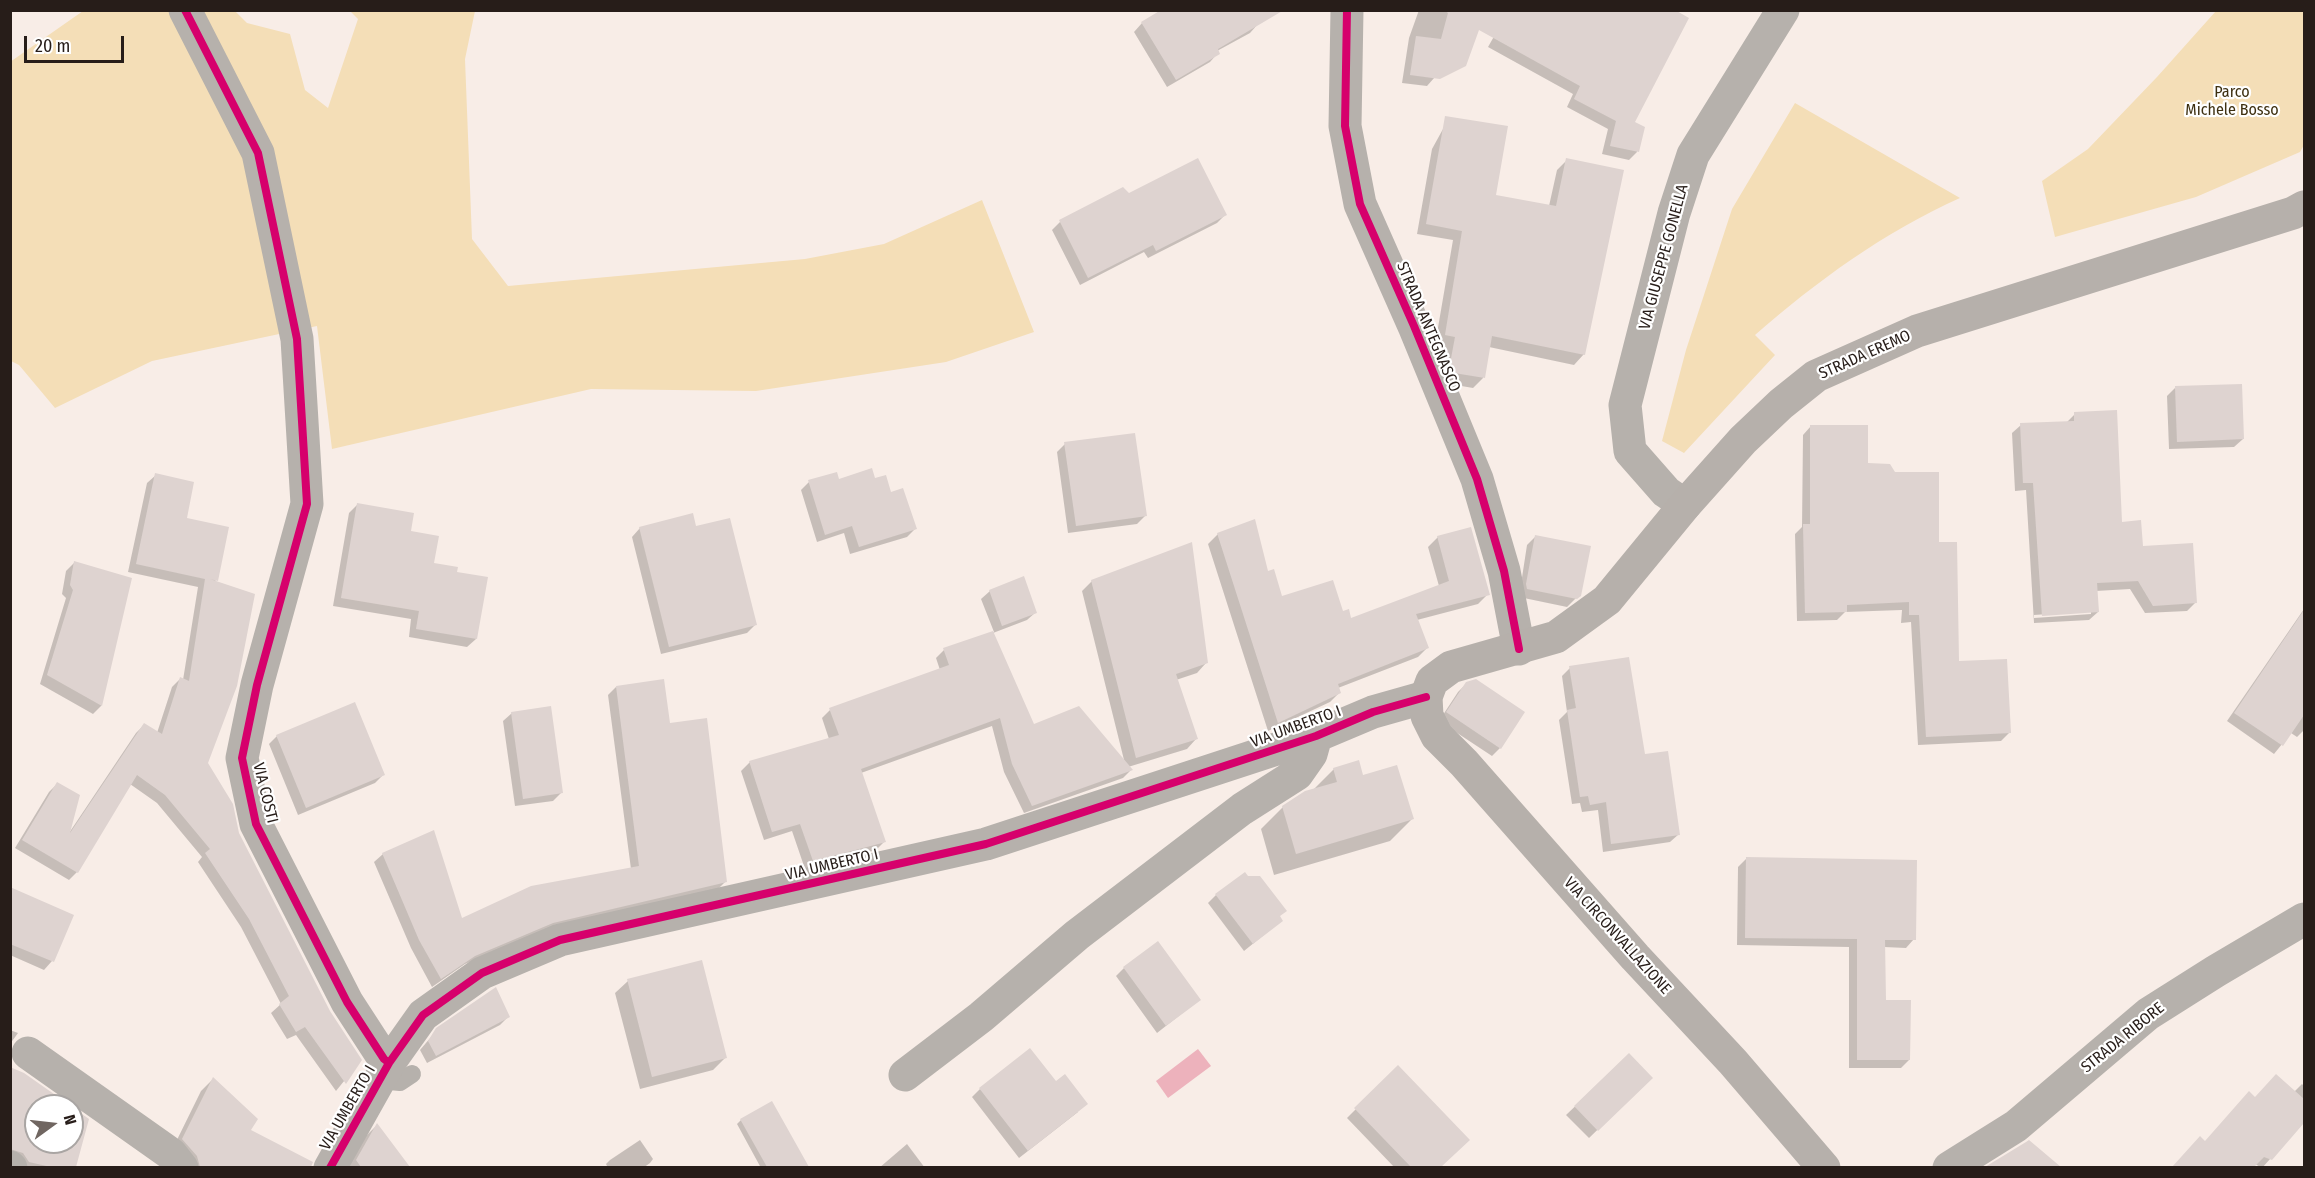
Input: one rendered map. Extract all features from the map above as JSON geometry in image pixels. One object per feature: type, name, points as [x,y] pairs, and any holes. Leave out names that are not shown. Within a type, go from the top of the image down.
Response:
[{"type":"main road","name":"STRADA EREMO","points":[[1426,697],[1432,681],[1451,668],[1556,637],[1607,600],[1685,505],[1743,440],[1780,404],[1815,376],[1917,331],[2293,213],[2304,207]]},
{"type":"main road","name":"VIA CIRCONVALLAZIONE","points":[[1426,697],[1427,716],[1437,735],[1635,957],[1734,1062],[1824,1167]]},
{"type":"street","name":"VIA COSTI","points":[[184,10],[258,153],[297,339],[307,504],[257,685],[242,758],[256,824],[347,1002],[393,1072]]},
{"type":"street","name":"STRADA ANTEGNASCO","points":[[1347,10],[1345,126],[1360,204],[1477,479],[1504,571],[1519,649]]},
{"type":"street","name":"VIA GIUSEPPE GONELLA","points":[[1685,505],[1666,492],[1630,451],[1625,405],[1674,213],[1693,155],[1783,10]]},
{"type":"street","name":"VIA UMBERTO I","points":[[330,1167],[393,1072],[423,1015],[482,973],[560,940],[986,844],[1316,736],[1373,712],[1426,697]]},
{"type":"street","name":"VIA UMBERTO I","points":[[905,1075],[981,1017],[1077,935],[1242,809],[1297,774],[1311,754],[1316,736]]},
{"type":"street","name":"STRADA RIBORE","points":[[1949,1167],[2016,1126],[2148,1014],[2304,919]]},
{"type":"street","points":[[28,1053],[171,1154],[182,1167]]},
{"type":"green space","points":[[83,11],[235,11],[247,23],[290,34],[305,90],[328,108],[358,19],[350,11],[475,11],[465,59],[472,239],[508,286],[805,259],[884,244],[982,200],[1034,332],[946,362],[756,391],[591,389],[332,449],[317,326],[152,361],[55,408],[19,365],[11,361],[10,62]]},
{"type":"green space","name":"Parco Michele Bosso","points":[[2216,11],[2304,11],[2304,145],[2300,152],[2196,197],[2055,237],[2042,181],[2088,149]]},
{"type":"green space","points":[[1795,103],[1960,198],[1905,226],[1852,259],[1755,335],[1775,355],[1684,453],[1662,441],[1686,350],[1732,209]]},
{"type":"shaded area","points":[[1198,1049],[1211,1066],[1168,1098],[1156,1081]]},
{"type":"building","points":[[1161,10],[1284,10],[1218,49],[1220,54],[1176,80],[1141,22]]},
{"type":"building","points":[[1444,10],[1675,10],[1689,18],[1635,122],[1645,127],[1639,152],[1610,146],[1616,121],[1574,99],[1580,86],[1479,30],[1466,66],[1440,79],[1410,75],[1416,36],[1441,39],[1448,13]]},
{"type":"building","points":[[1445,116],[1508,126],[1496,195],[1556,206],[1566,158],[1624,170],[1585,355],[1492,336],[1485,378],[1454,373],[1450,364],[1455,337],[1445,335],[1462,231],[1426,224]]},
{"type":"building","points":[[1198,158],[1227,215],[1156,251],[1153,245],[1088,278],[1059,220],[1123,187],[1129,193]]},
{"type":"building","points":[[2242,384],[2244,439],[2177,442],[2175,386]]},
{"type":"building","points":[[2117,410],[2122,522],[2141,520],[2143,546],[2193,543],[2197,603],[2153,606],[2138,581],[2097,583],[2099,612],[2042,616],[2033,483],[2023,483],[2020,423],[2074,421],[2074,412]]},
{"type":"building","points":[[1810,425],[1868,425],[1868,463],[1890,464],[1895,472],[1939,472],[1939,542],[1957,542],[1959,661],[2007,659],[2011,733],[1926,737],[1919,615],[1909,615],[1909,602],[1847,605],[1847,612],[1805,613],[1803,524],[1810,524]]},
{"type":"building","points":[[1135,433],[1147,516],[1076,526],[1064,442]]},
{"type":"building","points":[[872,468],[875,478],[886,475],[891,492],[903,488],[917,529],[859,547],[852,526],[825,535],[808,480],[837,472],[839,479]]},
{"type":"building","points":[[155,473],[194,482],[187,518],[229,527],[218,581],[210,579],[255,594],[237,686],[208,763],[233,804],[239,833],[330,1011],[362,1060],[346,1084],[305,1027],[296,1032],[279,1004],[289,996],[249,919],[205,853],[210,849],[165,795],[137,775],[78,873],[22,840],[57,782],[80,795],[70,833],[144,723],[162,734],[180,677],[189,681],[205,579],[136,564]]},
{"type":"building","points":[[357,503],[414,513],[411,531],[439,536],[434,563],[458,567],[457,572],[488,577],[477,639],[416,629],[419,611],[341,598]]},
{"type":"building","points":[[693,513],[696,526],[730,518],[757,625],[669,647],[639,527]]},
{"type":"building","points":[[1255,519],[1268,571],[1274,569],[1282,596],[1333,580],[1343,611],[1349,609],[1351,618],[1449,581],[1437,536],[1471,527],[1490,595],[1416,614],[1429,648],[1338,684],[1341,693],[1278,723],[1217,533]]},
{"type":"building","points":[[1535,535],[1591,546],[1581,596],[1577,599],[1527,589]]},
{"type":"building","points":[[1192,542],[1208,663],[1176,674],[1198,739],[1136,758],[1091,580]]},
{"type":"building","points":[[74,561],[132,578],[102,706],[47,675],[73,590],[70,585]]},
{"type":"building","points":[[1024,576],[1037,613],[1002,626],[989,590]]},
{"type":"building","points":[[2304,610],[2304,715],[2283,746],[2234,713]]},
{"type":"building","points":[[993,631],[1034,724],[1079,706],[1133,770],[1032,806],[1012,764],[1000,718],[861,769],[886,842],[813,861],[800,824],[772,832],[749,761],[839,735],[829,708],[949,665],[943,648]]},
{"type":"building","points":[[1629,657],[1645,754],[1668,751],[1680,835],[1611,844],[1606,802],[1590,805],[1588,796],[1580,797],[1567,710],[1576,708],[1569,666]]},
{"type":"building","points":[[664,679],[670,723],[707,718],[727,882],[553,923],[475,956],[441,979],[419,940],[382,853],[434,830],[462,918],[531,886],[639,866],[616,686]]},
{"type":"building","points":[[1476,679],[1525,712],[1501,749],[1446,712],[1466,682]]},
{"type":"building","points":[[355,702],[385,775],[306,808],[276,735]]},
{"type":"building","points":[[551,706],[563,793],[523,799],[511,712]]},
{"type":"building","points":[[1359,760],[1363,775],[1397,765],[1414,819],[1296,854],[1282,806],[1305,791],[1337,782],[1333,768]]},
{"type":"building","points":[[1746,857],[1917,860],[1916,940],[1885,940],[1886,1000],[1911,1000],[1910,1060],[1857,1060],[1857,939],[1745,938]]},
{"type":"building","points":[[1245,872],[1248,876],[1260,876],[1287,911],[1280,916],[1283,921],[1253,944],[1215,894]]},
{"type":"building","points":[[10,887],[74,915],[54,962],[10,944]]},
{"type":"building","points":[[1158,941],[1201,1000],[1166,1026],[1123,967]]},
{"type":"building","points":[[702,960],[727,1058],[652,1077],[627,979]]},
{"type":"building","points":[[496,987],[510,1017],[436,1056],[428,1041],[436,1028]]},
{"type":"building","points":[[1030,1048],[1056,1081],[1065,1074],[1088,1104],[1028,1151],[979,1088]]},
{"type":"building","points":[[1629,1053],[1653,1078],[1598,1131],[1574,1106]]},
{"type":"building","points":[[1398,1065],[1470,1140],[1441,1167],[1411,1167],[1354,1108]]},
{"type":"building","points":[[10,1067],[24,1073],[54,1094],[24,1094],[24,1154],[80,1154],[76,1167],[51,1167],[29,1162],[23,1153],[10,1149]]},
{"type":"building","points":[[2276,1074],[2304,1099],[2304,1123],[2272,1160],[2264,1157],[2254,1167],[2172,1167],[2200,1136],[2205,1141],[2249,1091],[2255,1097]]},
{"type":"building","points":[[213,1077],[258,1119],[251,1130],[313,1162],[311,1167],[200,1167],[197,1156],[182,1139]]},
{"type":"building","points":[[772,1101],[809,1167],[767,1167],[740,1119]]},
{"type":"building","points":[[84,1115],[89,1119],[84,1137]]},
{"type":"building","points":[[377,1123],[410,1167],[361,1167],[356,1160]]},
{"type":"building","points":[[2029,1140],[2061,1167],[1985,1167],[2026,1142]]},
{"type":"cycle path","points":[[185,10],[258,153],[297,339],[307,504],[257,685],[242,758],[256,824],[347,1002],[384,1059],[389,1063]]},
{"type":"cycle path","points":[[1347,10],[1345,126],[1360,204],[1414,326],[1477,479],[1504,571],[1519,649]]},
{"type":"cycle path","points":[[330,1168],[389,1063],[423,1015],[482,973],[560,940],[986,844],[1316,736],[1373,712],[1426,697]]}]
